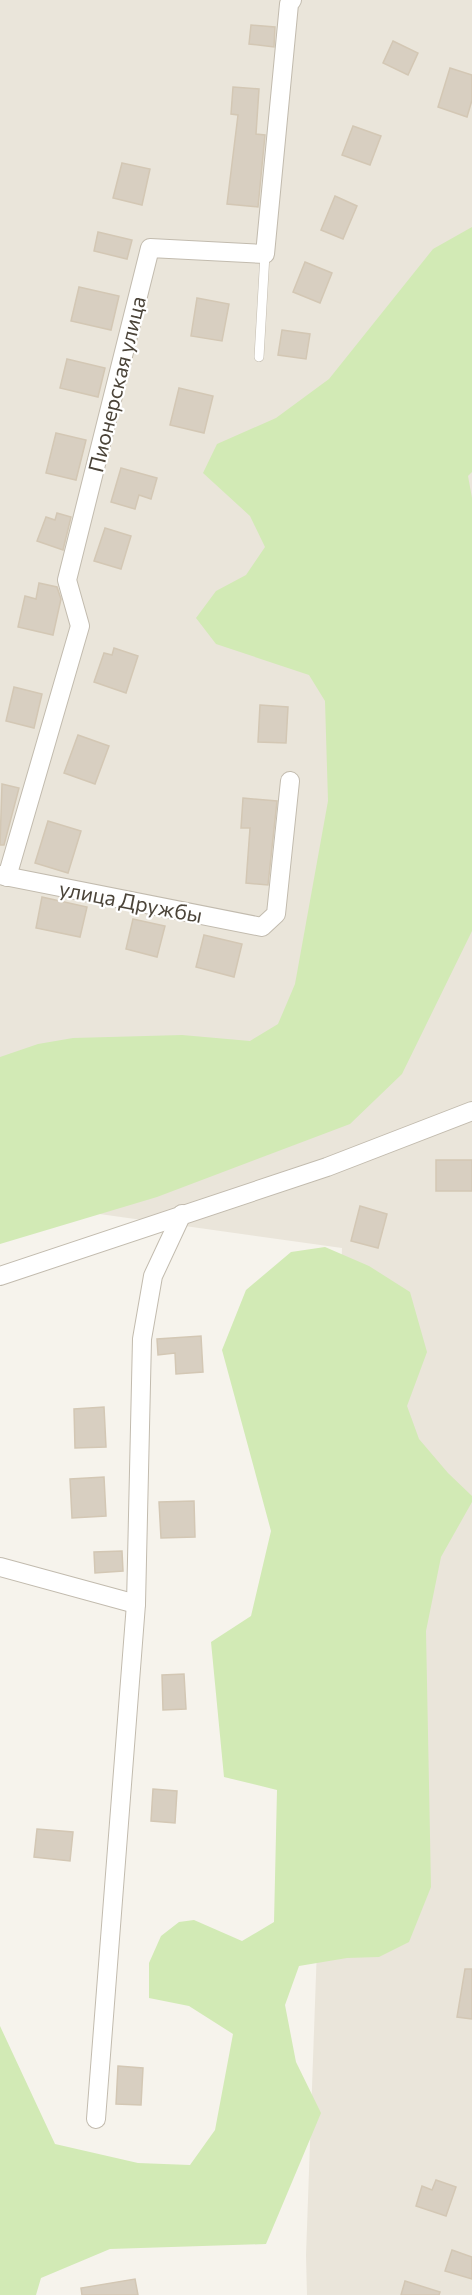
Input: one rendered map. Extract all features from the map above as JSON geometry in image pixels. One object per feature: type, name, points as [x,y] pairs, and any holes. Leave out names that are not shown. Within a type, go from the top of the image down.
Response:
[{"type":"street","points":[[265,254],[289,4],[292,0]]},
{"type":"street","name":"Пионерская улица","points":[[3,876],[80,626],[67,580],[150,248],[265,254]]},
{"type":"street","name":"улица Дружбы","points":[[3,876],[262,927],[276,914],[290,780]]},
{"type":"street","points":[[0,1276],[327,1167],[472,1110]]},
{"type":"street","points":[[96,2119],[136,1604],[142,1339],[153,1276],[183,1214]]},
{"type":"street","points":[[0,1567],[136,1604]]},
{"type":"lane","points":[[259,357],[265,254]]},
{"type":"shaded area","points":[[0,0],[472,0],[472,2295],[307,2295],[306,2255],[342,1248],[0,1200]]},
{"type":"green space","points":[[472,227],[472,472],[468,476],[472,498],[472,931],[402,1074],[350,1124],[157,1197],[0,1244],[0,1057],[38,1044],[73,1038],[182,1035],[250,1041],[278,1024],[295,984],[328,801],[325,701],[309,675],[216,644],[196,618],[216,591],[246,575],[265,547],[250,516],[203,473],[217,444],[276,418],[329,379],[433,249]]},
{"type":"green space","points":[[325,1247],[369,1266],[410,1292],[427,1352],[407,1406],[419,1439],[448,1473],[472,1496],[472,1502],[441,1557],[426,1631],[431,1887],[409,1942],[379,1957],[347,1958],[299,1966],[285,2005],[296,2062],[321,2113],[266,2244],[110,2249],[41,2278],[36,2295],[0,2295],[0,2026],[55,2144],[138,2163],[190,2165],[215,2130],[233,2034],[189,2006],[149,1998],[149,1963],[161,1936],[179,1922],[194,1920],[242,1941],[274,1922],[277,1790],[224,1777],[211,1642],[251,1616],[271,1531],[222,1350],[246,1290],[291,1252]]},
{"type":"building","points":[[251,25],[275,27],[274,47],[249,44]]},
{"type":"building","points":[[393,41],[418,53],[408,75],[383,63]]},
{"type":"building","points":[[450,68],[472,75],[472,100],[467,117],[438,107]]},
{"type":"building","points":[[233,87],[259,89],[256,134],[265,135],[258,207],[227,204],[238,115],[231,114]]},
{"type":"building","points":[[353,126],[381,136],[370,165],[342,155]]},
{"type":"building","points":[[122,163],[150,169],[142,205],[113,198]]},
{"type":"building","points":[[335,196],[357,206],[343,239],[321,230]]},
{"type":"building","points":[[98,232],[132,240],[127,259],[94,251]]},
{"type":"building","points":[[305,262],[332,273],[320,303],[293,292]]},
{"type":"building","points":[[79,287],[119,296],[111,330],[71,321]]},
{"type":"building","points":[[197,298],[229,304],[222,341],[191,336]]},
{"type":"building","points":[[282,330],[310,334],[306,359],[278,355]]},
{"type":"building","points":[[67,359],[105,368],[98,397],[60,388]]},
{"type":"building","points":[[179,388],[213,396],[204,433],[170,425]]},
{"type":"building","points":[[56,433],[86,440],[76,480],[46,473]]},
{"type":"building","points":[[121,468],[157,478],[151,499],[139,495],[135,509],[111,502]]},
{"type":"building","points":[[57,513],[71,517],[63,550],[37,541],[46,517],[55,520]]},
{"type":"building","points":[[105,528],[131,536],[121,569],[94,561]]},
{"type":"building","points":[[39,583],[57,587],[61,599],[53,635],[18,627],[25,596],[36,599]]},
{"type":"building","points":[[114,648],[138,656],[126,693],[94,682],[104,653],[112,655]]},
{"type":"building","points":[[14,687],[42,694],[34,728],[6,721]]},
{"type":"building","points":[[260,705],[288,707],[286,743],[258,742]]},
{"type":"building","points":[[78,735],[109,746],[95,784],[64,773]]},
{"type":"building","points":[[2,784],[19,788],[4,845],[0,845]]},
{"type":"building","points":[[243,798],[277,801],[268,885],[246,883],[250,828],[241,828]]},
{"type":"building","points":[[48,821],[81,831],[68,873],[35,863]]},
{"type":"building","points":[[42,897],[87,907],[80,937],[36,928]]},
{"type":"building","points":[[133,919],[165,926],[157,957],[126,949]]},
{"type":"building","points":[[204,935],[242,944],[234,977],[196,967]]},
{"type":"building","points":[[436,1160],[472,1160],[472,1191],[436,1191]]},
{"type":"building","points":[[360,1206],[387,1214],[378,1248],[351,1241]]},
{"type":"building","points":[[201,1336],[203,1372],[176,1374],[175,1353],[158,1355],[157,1339]]},
{"type":"building","points":[[104,1407],[106,1447],[75,1448],[74,1409]]},
{"type":"building","points":[[104,1477],[106,1516],[72,1518],[70,1479]]},
{"type":"building","points":[[194,1501],[195,1537],[161,1538],[159,1502]]},
{"type":"building","points":[[122,1551],[123,1571],[95,1573],[94,1552]]},
{"type":"building","points":[[184,1674],[186,1709],[163,1710],[162,1675]]},
{"type":"building","points":[[153,1789],[177,1791],[175,1823],[151,1821]]},
{"type":"building","points":[[37,1829],[73,1832],[70,1861],[34,1857]]},
{"type":"building","points":[[465,1969],[472,1969],[472,2019],[457,2017]]},
{"type":"building","points":[[118,2066],[143,2068],[141,2105],[116,2104]]},
{"type":"building","points":[[436,2180],[456,2187],[446,2216],[416,2206],[422,2186],[432,2190]]},
{"type":"building","points":[[452,2250],[472,2257],[472,2279],[445,2271]]},
{"type":"building","points":[[135,2279],[138,2295],[82,2295],[81,2288]]},
{"type":"building","points":[[405,2281],[440,2292],[439,2295],[401,2295]]}]
